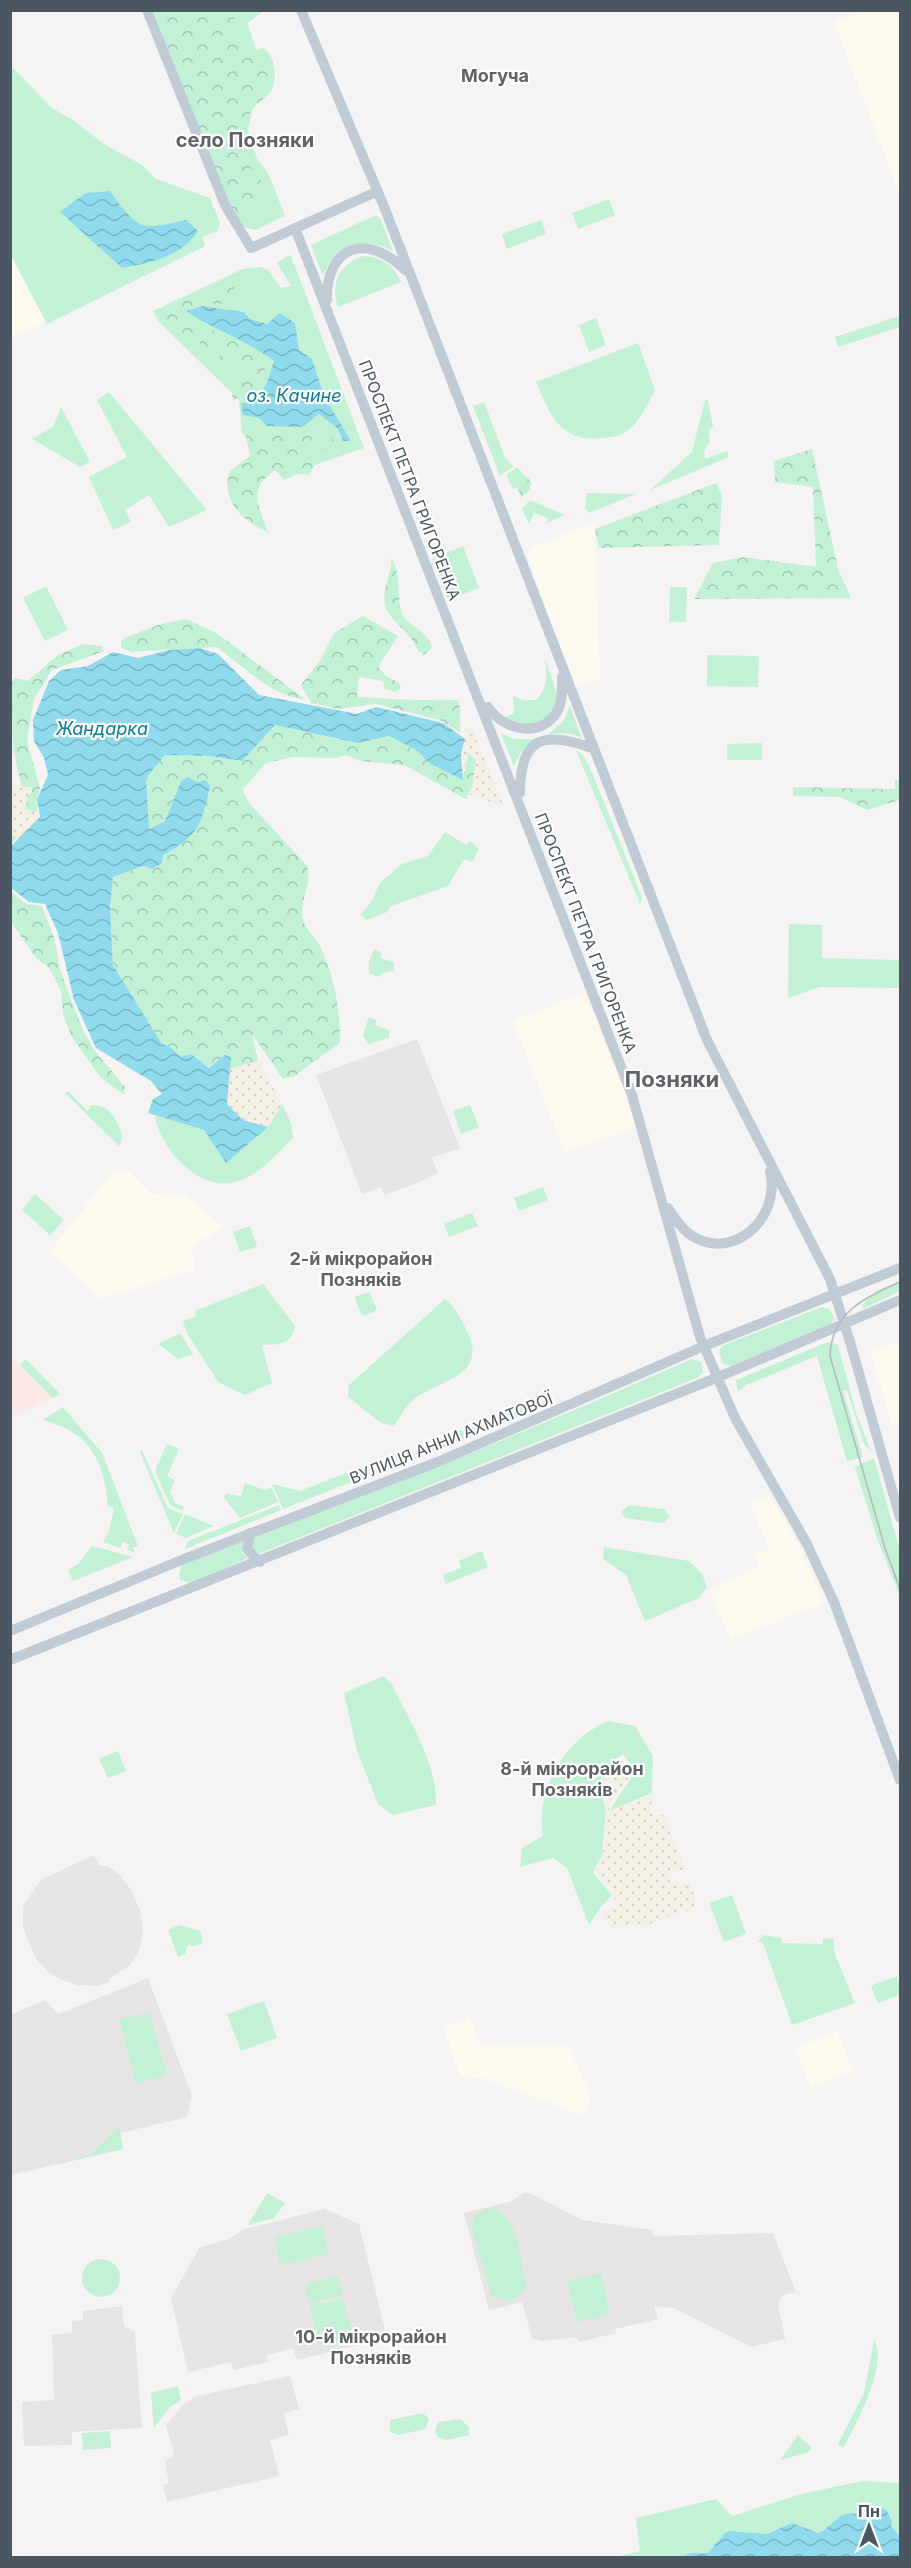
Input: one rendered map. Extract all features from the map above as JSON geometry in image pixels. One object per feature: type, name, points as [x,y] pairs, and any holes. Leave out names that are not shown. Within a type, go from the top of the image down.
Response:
[{"type":"main road","points":[[147,10],[225,206],[251,248],[378,191]]},
{"type":"main road","points":[[301,10],[378,191],[707,1040],[830,1279],[900,1518]]},
{"type":"main road","name":"ПРОСПЕКТ ПЕТРА ГРИГОРЕНКА","points":[[295,228],[519,799],[632,1095],[704,1346],[716,1378],[735,1418],[807,1544],[834,1602],[900,1780]]},
{"type":"main road","points":[[327,308],[327,282],[331,267],[342,255],[351,250],[374,248],[397,262],[410,275]]},
{"type":"main road","points":[[476,689],[496,720],[526,729],[550,719],[559,709],[562,696],[562,668]]},
{"type":"main road","points":[[519,799],[522,762],[528,750],[538,742],[552,738],[565,738],[592,748]]},
{"type":"main road","points":[[660,1195],[678,1224],[689,1234],[703,1241],[717,1243],[744,1236],[753,1230],[770,1205],[772,1180],[766,1158]]},
{"type":"main road","name":"ВУЛИЦЯ АННИ АХМАТОВОЇ","points":[[10,1631],[250,1533],[435,1463],[704,1346],[900,1268]]},
{"type":"main road","points":[[10,1660],[716,1378],[900,1300]]},
{"type":"main road","points":[[250,1533],[247,1549],[260,1562]]},
{"type":"shaded area","points":[[863,11],[900,11],[900,195],[834,22]]},
{"type":"shaded area","points":[[10,255],[46,322],[11,339],[10,339]]},
{"type":"shaded area","points":[[594,523],[600,679],[576,687],[527,556],[533,547]]},
{"type":"shaded area","points":[[585,992],[637,1127],[565,1152],[513,1021]]},
{"type":"shaded area","points":[[417,1039],[460,1148],[432,1158],[438,1173],[419,1182],[385,1195],[381,1187],[362,1194],[316,1075]]},
{"type":"shaded area","points":[[113,1171],[129,1172],[150,1193],[187,1197],[224,1227],[191,1247],[195,1269],[102,1299],[50,1252]]},
{"type":"shaded area","points":[[900,1341],[900,1422],[892,1426],[871,1352]]},
{"type":"shaded area","points":[[10,1356],[53,1398],[10,1416]]},
{"type":"shaded area","points":[[770,1495],[801,1550],[824,1603],[731,1639],[709,1589],[760,1567],[755,1554],[769,1549],[750,1503]]},
{"type":"shaded area","points":[[94,1855],[100,1866],[108,1866],[119,1874],[131,1890],[140,1910],[143,1932],[139,1951],[130,1965],[109,1979],[109,1982],[98,1986],[78,1985],[61,1980],[48,1972],[35,1957],[23,1927],[23,1906],[41,1880]]},
{"type":"shaded area","points":[[148,1978],[192,2096],[187,2117],[120,2133],[123,2149],[11,2175],[10,2015],[45,2000],[58,2014]]},
{"type":"shaded area","points":[[469,2017],[480,2045],[564,2045],[570,2048],[591,2098],[582,2115],[486,2079],[460,2076],[444,2028]]},
{"type":"shaded area","points":[[837,2031],[853,2071],[811,2087],[795,2048]]},
{"type":"shaded area","points":[[524,2193],[532,2194],[582,2220],[652,2230],[653,2236],[773,2233],[796,2292],[783,2295],[778,2303],[785,2339],[752,2347],[674,2308],[654,2306],[658,2319],[615,2329],[616,2333],[579,2342],[577,2337],[541,2341],[532,2338],[522,2302],[489,2310],[464,2213],[512,2201]]},
{"type":"shaded area","points":[[324,2209],[359,2224],[387,2338],[297,2360],[293,2348],[267,2355],[268,2362],[234,2370],[231,2362],[188,2372],[171,2298],[200,2247],[227,2240],[245,2229]]},
{"type":"shaded area","points":[[122,2306],[124,2326],[135,2332],[142,2428],[72,2432],[72,2445],[24,2446],[22,2402],[54,2400],[52,2335],[72,2333],[72,2321],[83,2320],[83,2311]]},
{"type":"shaded area","points":[[290,2376],[299,2409],[284,2413],[289,2435],[270,2440],[279,2476],[167,2502],[163,2485],[169,2483],[165,2461],[174,2455],[166,2425],[184,2404],[196,2396]]},
{"type":"green space","points":[[153,11],[264,11],[247,23],[262,66],[248,129],[257,159],[268,173],[285,216],[256,230],[243,227],[230,208]]},
{"type":"green space","points":[[154,11],[235,11],[234,29],[254,51],[264,48],[273,61],[275,78],[272,89],[252,110],[244,126],[239,123],[232,139],[224,142],[221,151],[223,160],[233,148],[248,154],[253,168],[247,171],[250,177],[259,177],[264,186],[261,198],[249,203],[253,212],[243,219],[230,208]]},
{"type":"green space","points":[[10,65],[52,108],[73,120],[104,144],[142,165],[156,179],[210,198],[220,223],[217,231],[202,237],[205,246],[47,324],[11,255]]},
{"type":"green space","points":[[609,199],[615,215],[578,229],[572,213]]},
{"type":"green space","points":[[376,215],[381,220],[393,251],[371,244],[351,246],[334,257],[323,276],[311,245]]},
{"type":"green space","points":[[541,220],[546,234],[507,249],[502,234]]},
{"type":"green space","points":[[288,255],[291,256],[364,448],[285,475],[242,433],[239,400],[158,321],[153,311],[243,269],[260,267],[268,270],[281,288],[291,286],[277,263]]},
{"type":"green space","points":[[363,256],[376,258],[386,263],[394,270],[401,282],[338,307],[335,290],[338,276],[348,264]]},
{"type":"green space","points":[[228,278],[237,279],[229,304],[197,303],[181,312],[269,361],[254,393],[233,400],[232,392],[247,377],[246,368],[231,367],[221,362],[218,350],[208,358],[200,347],[199,334],[179,334],[164,318],[186,300],[207,294]]},
{"type":"green space","points":[[900,316],[900,327],[838,347],[835,337]]},
{"type":"green space","points":[[596,318],[606,345],[589,352],[579,325]]},
{"type":"green space","points":[[638,343],[655,390],[633,426],[627,432],[616,436],[589,438],[577,436],[559,425],[536,382]]},
{"type":"green space","points":[[109,392],[207,510],[169,527],[149,495],[125,510],[131,522],[113,530],[89,477],[127,457],[97,400]]},
{"type":"green space","points":[[705,400],[708,400],[713,427],[709,430],[710,442],[704,451],[705,459],[727,451],[729,457],[650,490],[692,452]]},
{"type":"green space","points":[[484,402],[505,458],[514,466],[500,476],[473,406]]},
{"type":"green space","points":[[61,407],[90,462],[80,467],[32,439],[53,427]]},
{"type":"green space","points":[[249,422],[256,429],[302,436],[327,427],[335,442],[326,450],[308,448],[308,456],[315,463],[309,475],[297,474],[284,480],[275,470],[266,477],[258,491],[257,498],[268,532],[242,516],[236,509],[228,491],[230,471],[250,456],[245,430]]},
{"type":"green space","points":[[812,449],[838,569],[851,598],[694,599],[713,563],[743,557],[816,567],[813,487],[775,482],[774,461]]},
{"type":"green space","points":[[517,467],[531,482],[530,490],[521,497],[517,487],[513,489],[506,475]]},
{"type":"green space","points":[[716,483],[722,495],[719,545],[599,548],[595,529]]},
{"type":"green space","points":[[587,493],[636,494],[589,513],[585,508]]},
{"type":"green space","points":[[530,500],[565,515],[546,523],[548,518],[534,513],[529,524],[522,509]]},
{"type":"green space","points":[[463,546],[479,588],[448,600],[432,558]]},
{"type":"green space","points":[[391,558],[397,570],[402,613],[430,642],[432,648],[424,655],[388,613],[385,592]]},
{"type":"green space","points":[[46,586],[68,630],[45,641],[23,598]]},
{"type":"green space","points":[[670,587],[687,587],[686,622],[669,622]]},
{"type":"green space","points":[[363,616],[398,636],[378,667],[386,676],[399,683],[401,688],[396,692],[385,689],[383,681],[359,677],[357,697],[458,700],[461,733],[440,720],[376,704],[338,709],[311,703],[301,685],[321,659],[334,633]]},
{"type":"green space","points":[[186,619],[218,634],[306,700],[281,693],[270,687],[217,647],[131,652],[121,647],[121,641],[125,638],[158,625]]},
{"type":"green space","points":[[83,644],[101,646],[104,651],[52,670],[34,699],[27,741],[40,788],[37,797],[37,815],[11,844],[11,831],[22,790],[13,747],[11,683],[15,678],[28,681],[58,655]]},
{"type":"green space","points":[[707,655],[759,656],[758,687],[707,686]]},
{"type":"green space","points":[[545,658],[558,697],[550,716],[536,726],[502,718],[514,713],[513,696],[523,700],[536,700],[540,695],[546,680]]},
{"type":"green space","points":[[570,706],[582,738],[568,733],[548,734],[563,722]]},
{"type":"green space","points":[[275,725],[358,743],[389,736],[418,751],[429,763],[463,779],[468,752],[476,760],[473,784],[466,799],[404,765],[361,761],[346,755],[336,758],[293,757],[266,763],[242,790],[250,804],[307,866],[308,880],[302,906],[303,920],[326,959],[338,1006],[340,1043],[293,1077],[283,1079],[252,1034],[258,1061],[230,1069],[230,1057],[225,1056],[209,1068],[191,1054],[181,1057],[169,1046],[162,1044],[113,965],[110,907],[113,877],[143,866],[152,869],[162,863],[163,855],[181,845],[197,782],[181,781],[165,821],[148,829],[146,778],[164,755],[209,756],[242,761]]},
{"type":"green space","points":[[501,734],[515,739],[537,739],[521,752],[514,766]]},
{"type":"green space","points":[[762,743],[762,760],[727,760],[727,744]]},
{"type":"green space","points":[[576,750],[583,755],[591,770],[642,897],[640,904]]},
{"type":"green space","points":[[895,780],[900,780],[900,800],[867,810],[840,797],[793,796],[793,787],[895,789]]},
{"type":"green space","points":[[445,832],[466,845],[470,840],[479,849],[472,862],[464,859],[448,886],[391,906],[387,912],[367,920],[360,915],[371,902],[380,883],[402,864],[428,856]]},
{"type":"green space","points":[[11,892],[27,904],[42,906],[54,937],[60,970],[82,1028],[94,1050],[125,1087],[124,1095],[101,1078],[72,1037],[63,1014],[61,991],[50,969],[37,959],[11,922]]},
{"type":"green space","points":[[789,924],[822,925],[822,958],[900,960],[900,988],[820,987],[788,998]]},
{"type":"green space","points":[[374,949],[382,953],[380,958],[394,962],[394,971],[385,972],[378,977],[369,973],[369,962]]},
{"type":"green space","points":[[369,1017],[377,1020],[375,1025],[389,1030],[389,1038],[368,1044],[363,1035]]},
{"type":"green space","points":[[68,1091],[88,1111],[91,1105],[98,1105],[108,1110],[123,1137],[119,1146],[65,1093]]},
{"type":"green space","points":[[282,1104],[291,1123],[293,1138],[260,1169],[235,1182],[208,1181],[195,1174],[174,1155],[165,1142],[155,1118],[157,1116],[204,1130],[268,1127]]},
{"type":"green space","points":[[470,1105],[479,1127],[461,1134],[453,1111]]},
{"type":"green space","points":[[543,1187],[548,1200],[519,1211],[514,1198]]},
{"type":"green space","points":[[35,1194],[64,1220],[50,1235],[22,1210]]},
{"type":"green space","points":[[472,1213],[478,1226],[449,1237],[444,1224]]},
{"type":"green space","points":[[250,1226],[257,1247],[240,1252],[233,1232]]},
{"type":"green space","points":[[900,1281],[900,1291],[863,1309],[862,1305],[876,1291]]},
{"type":"green space","points":[[263,1284],[295,1326],[287,1341],[262,1345],[272,1383],[245,1395],[218,1382],[187,1333],[183,1321],[196,1316],[195,1311]]},
{"type":"green space","points":[[369,1292],[377,1310],[365,1316],[361,1314],[354,1297]]},
{"type":"green space","points":[[445,1299],[456,1310],[468,1333],[472,1349],[471,1361],[455,1377],[419,1395],[410,1403],[394,1426],[381,1423],[348,1397],[349,1385]]},
{"type":"green space","points":[[822,1307],[829,1309],[834,1317],[831,1325],[826,1328],[731,1366],[723,1364],[719,1351],[724,1345]]},
{"type":"green space","points":[[180,1333],[193,1354],[178,1359],[158,1344]]},
{"type":"green space","points":[[828,1342],[838,1345],[856,1413],[871,1451],[864,1444],[847,1390],[843,1391],[863,1457],[847,1461],[817,1356],[746,1385],[738,1392],[736,1380]]},
{"type":"green space","points":[[26,1359],[60,1394],[53,1398],[20,1365]]},
{"type":"green space","points":[[692,1359],[701,1362],[703,1372],[697,1378],[261,1553],[252,1552],[253,1538],[258,1535],[476,1451]]},
{"type":"green space","points":[[536,1400],[539,1407],[431,1452],[428,1444]]},
{"type":"green space","points":[[63,1407],[102,1453],[138,1546],[133,1548],[135,1553],[127,1550],[129,1544],[123,1542],[120,1548],[103,1542],[109,1531],[114,1509],[108,1506],[103,1474],[98,1461],[83,1440],[59,1425],[43,1420]]},
{"type":"green space","points":[[167,1444],[179,1449],[167,1476],[175,1480],[170,1491],[175,1503],[184,1507],[182,1511],[170,1505],[155,1471]]},
{"type":"green space","points":[[142,1450],[168,1508],[183,1514],[174,1533],[140,1452]]},
{"type":"green space","points":[[395,1454],[399,1463],[283,1509],[272,1484],[300,1491]]},
{"type":"green space","points":[[874,1458],[900,1551],[900,1597],[877,1538],[855,1467]]},
{"type":"green space","points":[[245,1483],[265,1490],[272,1488],[278,1502],[240,1518],[224,1498],[226,1494],[241,1496]]},
{"type":"green space","points":[[279,1505],[281,1510],[185,1549],[188,1541]]},
{"type":"green space","points":[[629,1505],[664,1509],[670,1517],[663,1523],[625,1518],[621,1512]]},
{"type":"green space","points":[[185,1514],[214,1526],[186,1538],[176,1534]]},
{"type":"green space","points":[[243,1542],[242,1553],[249,1558],[191,1583],[180,1580],[179,1573],[182,1565]]},
{"type":"green space","points":[[92,1546],[133,1557],[73,1581],[68,1570],[79,1563]]},
{"type":"green space","points":[[604,1547],[689,1561],[702,1574],[707,1587],[699,1598],[645,1621],[626,1575],[603,1559]]},
{"type":"green space","points":[[482,1552],[488,1567],[446,1584],[443,1575],[461,1568],[459,1561]]},
{"type":"green space","points":[[384,1676],[392,1685],[421,1743],[435,1789],[436,1805],[393,1815],[378,1804],[357,1751],[344,1693]]},
{"type":"green space","points":[[609,1721],[635,1726],[653,1756],[652,1793],[609,1811],[635,1772],[623,1754],[602,1770],[600,1790],[606,1810],[602,1855],[593,1873],[612,1895],[589,1925],[567,1868],[553,1858],[520,1867],[522,1848],[543,1836],[544,1801],[556,1768],[579,1740],[593,1729]]},
{"type":"green space","points":[[118,1751],[126,1771],[108,1778],[99,1759]]},
{"type":"green space","points":[[732,1895],[746,1934],[724,1942],[709,1903]]},
{"type":"green space","points":[[179,1925],[200,1931],[203,1943],[188,1945],[185,1954],[178,1957],[168,1930]]},
{"type":"green space","points":[[763,1935],[781,1938],[782,1943],[823,1944],[823,1938],[834,1939],[834,1952],[855,2003],[792,2025],[763,1943],[758,1942]]},
{"type":"green space","points":[[897,1976],[900,1984],[899,1995],[878,2003],[871,1986]]},
{"type":"green space","points":[[264,2001],[277,2038],[241,2051],[227,2014]]},
{"type":"green space","points":[[149,2012],[167,2075],[136,2083],[119,2020]]},
{"type":"green space","points":[[119,2126],[123,2149],[58,2164],[91,2154]]},
{"type":"green space","points":[[267,2193],[285,2203],[274,2218],[248,2225]]},
{"type":"green space","points":[[492,2208],[501,2212],[508,2219],[520,2251],[526,2284],[524,2292],[512,2301],[497,2299],[491,2294],[472,2229],[477,2214]]},
{"type":"green space","points":[[322,2226],[328,2254],[280,2265],[274,2237]]},
{"type":"green space","points":[[101,2259],[108,2260],[114,2265],[119,2271],[119,2285],[114,2291],[108,2296],[101,2297],[94,2296],[88,2291],[83,2285],[82,2278],[83,2271],[88,2265],[94,2260]]},
{"type":"green space","points":[[601,2273],[610,2314],[577,2322],[567,2281]]},
{"type":"green space","points":[[338,2276],[343,2295],[309,2303],[305,2284]]},
{"type":"green space","points":[[343,2298],[348,2317],[314,2325],[310,2306]]},
{"type":"green space","points":[[348,2318],[353,2337],[319,2345],[315,2326]]},
{"type":"green space","points":[[874,2340],[878,2350],[874,2378],[862,2410],[843,2448],[838,2444],[864,2393]]},
{"type":"green space","points":[[178,2386],[181,2400],[169,2408],[154,2428],[151,2393]]},
{"type":"green space","points":[[424,2414],[429,2419],[425,2429],[399,2435],[390,2432],[390,2420]]},
{"type":"green space","points":[[460,2419],[469,2427],[469,2435],[446,2440],[438,2437],[435,2431],[438,2422]]},
{"type":"green space","points":[[110,2431],[111,2448],[83,2450],[82,2433]]},
{"type":"green space","points":[[798,2435],[812,2448],[807,2453],[780,2460]]},
{"type":"green space","points":[[863,2481],[900,2483],[900,2557],[612,2558],[640,2551],[636,2518],[716,2499],[732,2516],[801,2494]]},
{"type":"sand","points":[[471,726],[504,807],[469,794],[473,784],[476,760],[468,753],[463,771],[463,731]]},
{"type":"sand","points":[[10,785],[32,787],[32,793],[27,796],[26,809],[38,813],[38,818],[20,838],[11,835]]},
{"type":"sand","points":[[258,1061],[282,1104],[268,1127],[243,1120],[227,1104],[230,1069]]},
{"type":"sand","points":[[622,1761],[632,1773],[609,1805],[609,1812],[648,1797],[653,1798],[649,1812],[656,1816],[663,1815],[686,1870],[671,1870],[669,1881],[690,1885],[695,1897],[694,1908],[646,1925],[630,1924],[618,1929],[613,1928],[600,1915],[616,1905],[614,1890],[596,1872],[604,1849],[605,1837],[603,1777],[611,1767]]},
{"type":"water","points":[[110,191],[127,214],[141,224],[159,226],[186,220],[198,231],[184,247],[165,257],[122,268],[60,212],[86,193]]},
{"type":"water","name":"оз. Качине","points":[[202,306],[244,312],[250,319],[267,324],[280,313],[295,323],[299,350],[312,359],[324,396],[351,441],[343,441],[338,429],[319,414],[303,427],[267,426],[259,418],[243,415],[241,403],[255,402],[267,383],[274,361],[186,311]]},
{"type":"water","name":"Жандарка","points":[[200,648],[218,654],[259,695],[357,714],[376,707],[443,723],[465,739],[461,754],[463,780],[429,763],[418,751],[389,736],[358,743],[275,725],[242,761],[209,756],[165,755],[146,778],[149,829],[165,821],[181,781],[188,777],[197,782],[205,780],[210,785],[205,809],[197,827],[184,842],[163,855],[162,863],[152,869],[143,866],[113,877],[110,907],[113,965],[162,1044],[169,1046],[181,1057],[191,1054],[209,1068],[225,1055],[231,1057],[227,1104],[243,1120],[268,1127],[226,1163],[204,1130],[148,1113],[153,1099],[162,1094],[151,1081],[96,1048],[74,1000],[58,933],[45,904],[29,902],[11,888],[11,846],[40,817],[37,799],[48,775],[44,758],[34,741],[33,720],[49,681],[61,670],[88,666],[113,652],[138,658],[169,650]]},
{"type":"water","points":[[882,2508],[887,2511],[892,2521],[891,2526],[900,2537],[900,2557],[681,2557],[691,2553],[708,2553],[725,2533],[730,2531],[767,2534],[792,2523],[818,2533],[843,2515],[864,2516],[874,2509]]},
{"type":"tram line","points":[[900,1282],[874,1294],[852,1308],[836,1328],[830,1356],[885,1548],[900,1589]]},
{"type":"district","name":"Могуча","points":[[495,76]]},
{"type":"district","name":"село Позняки","points":[[245,140]]},
{"type":"district","name":"Позняки","points":[[672,1079]]},
{"type":"district","name":"2-й мікрорайон Позняків","points":[[361,1269]]},
{"type":"district","name":"8-й мікрорайон Позняків","points":[[572,1779]]},
{"type":"district","name":"10-й мікрорайон Позняків","points":[[371,2347]]}]
